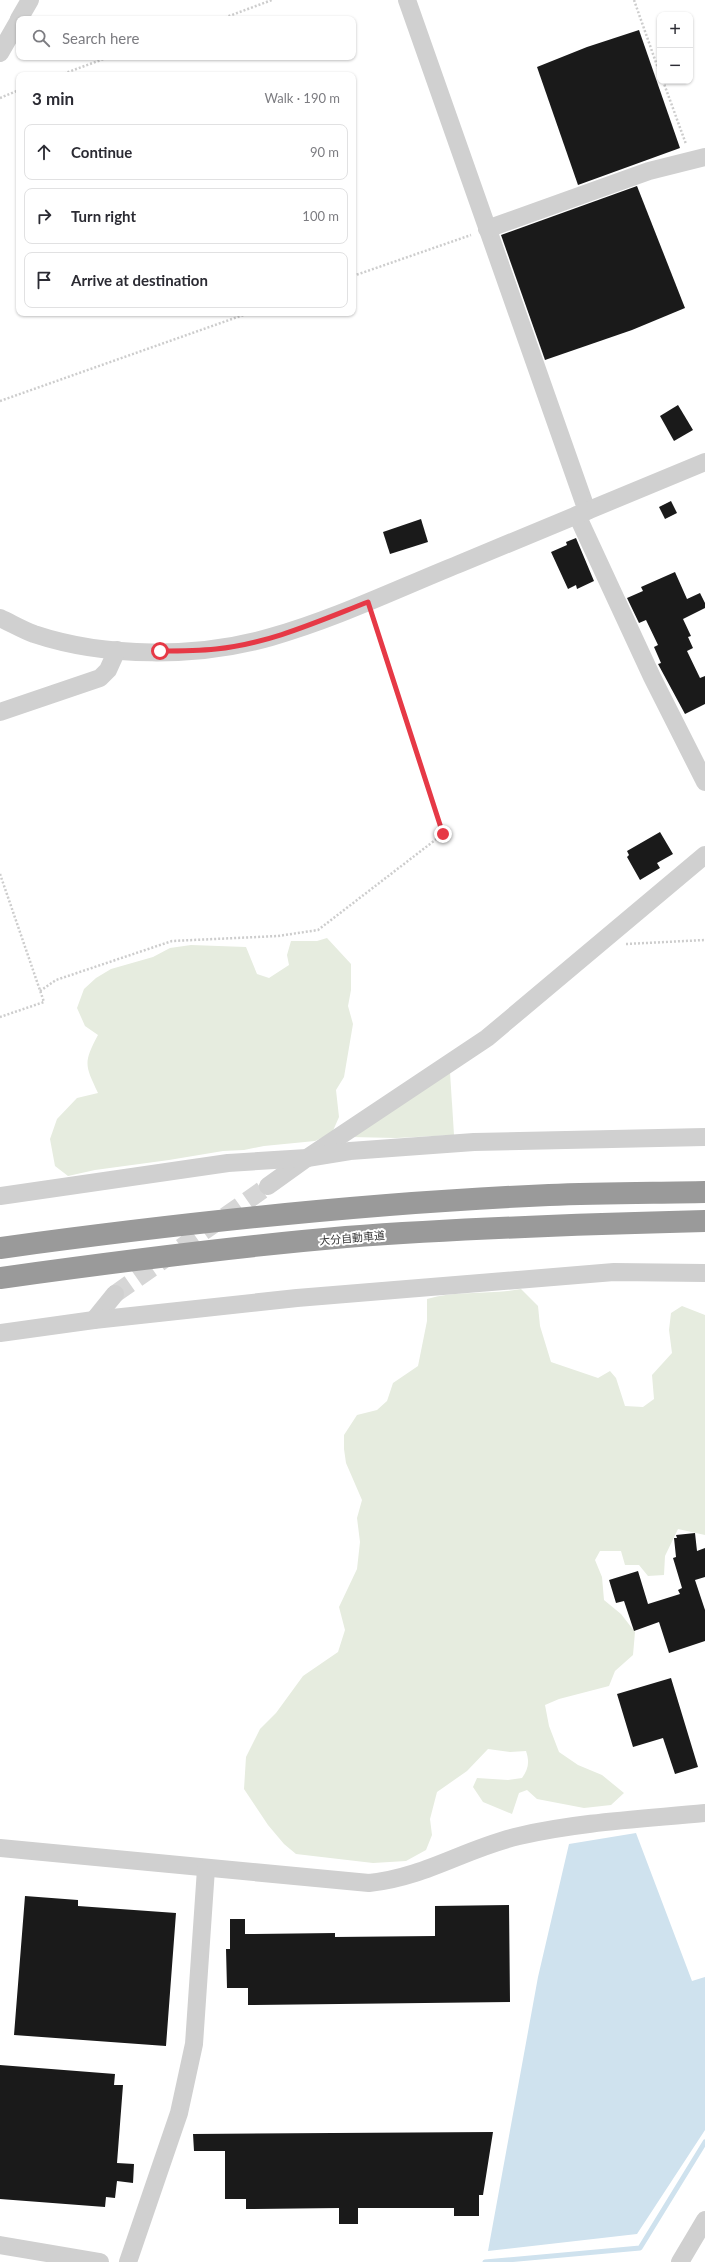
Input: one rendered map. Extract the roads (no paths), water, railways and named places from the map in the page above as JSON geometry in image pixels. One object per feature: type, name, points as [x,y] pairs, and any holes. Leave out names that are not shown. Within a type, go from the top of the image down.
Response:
[{"type":"highway","points":[[0,1248],[126,1231],[342,1209],[548,1195],[705,1192]]},
{"type":"highway","name":"大分自動車道","points":[[0,1278],[129,1260],[346,1238],[549,1225],[705,1220]]},
{"type":"street","points":[[21,16],[30,0]]},
{"type":"street","points":[[407,0],[487,229],[582,513],[652,676],[705,782]]},
{"type":"street","points":[[0,53],[16,24]]},
{"type":"street","points":[[487,229],[649,171],[699,159]]},
{"type":"street","points":[[0,618],[34,633],[79,644],[136,652],[217,649],[270,638],[302,628],[368,602],[705,462]]},
{"type":"street","points":[[0,712],[100,678],[108,670],[117,650]]},
{"type":"street","points":[[268,1186],[307,1158],[487,1038],[705,855]]},
{"type":"street","points":[[0,1196],[228,1163],[307,1158],[350,1151],[474,1142],[705,1137]]},
{"type":"street","points":[[0,1333],[94,1320],[297,1298],[614,1272],[705,1273]]},
{"type":"street","points":[[94,1320],[115,1294]]},
{"type":"street","points":[[0,1848],[206,1869],[369,1883],[392,1881],[427,1871],[490,1844],[518,1836],[556,1829],[705,1813]]},
{"type":"street","points":[[128,2262],[179,2114],[194,2044],[206,1869]]},
{"type":"street","points":[[680,2262],[705,2220]]},
{"type":"street","points":[[0,2245],[100,2262]]},
{"type":"water","points":[[636,1833],[692,1981],[705,1977],[705,2130],[637,2234],[488,2251],[538,1977],[569,1844]]},
{"type":"waterway","points":[[485,2262],[640,2248],[705,2142]]},
{"type":"tunnel","points":[[115,1294],[268,1186]]}]
